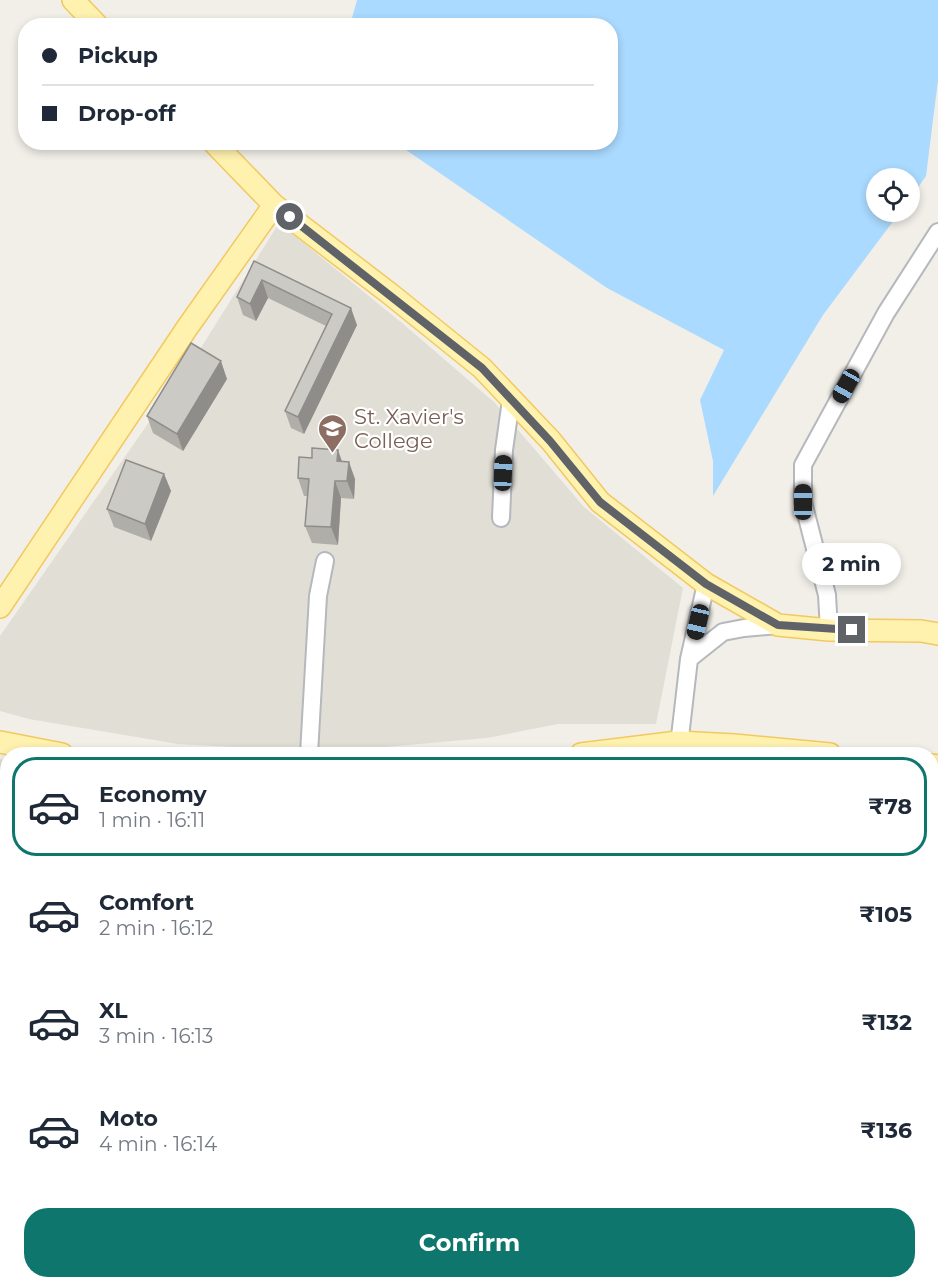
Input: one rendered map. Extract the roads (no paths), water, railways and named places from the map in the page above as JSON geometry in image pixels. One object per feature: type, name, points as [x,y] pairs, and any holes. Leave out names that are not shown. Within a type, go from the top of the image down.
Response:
[{"type":"main road","points":[[73,0],[90,18]]},
{"type":"main road","points":[[221,150],[274,205],[482,368],[550,441],[600,502],[706,584],[778,625],[829,630],[921,631],[938,634]]},
{"type":"main road","points":[[0,607],[187,328],[274,205]]},
{"type":"main road","points":[[0,742],[26,747]]},
{"type":"main road","points":[[697,747],[734,745],[755,747]]},
{"type":"street","points":[[829,630],[826,595],[803,502],[803,465],[886,313],[938,232]]},
{"type":"street","points":[[501,518],[504,450],[511,400]]},
{"type":"street","points":[[309,747],[318,596],[326,561]]},
{"type":"street","points":[[678,747],[689,659],[706,584]]},
{"type":"street","points":[[689,659],[723,632],[778,625]]},
{"type":"water","points":[[357,0],[938,0],[938,80],[926,176],[920,184],[920,168],[866,168],[866,222],[893,222],[823,315],[713,496],[713,461],[700,400],[724,350],[607,288],[406,150],[618,150],[618,18],[352,18]]},
{"type":"place","name":"St. Xavier's College","points":[[333,454]]}]
